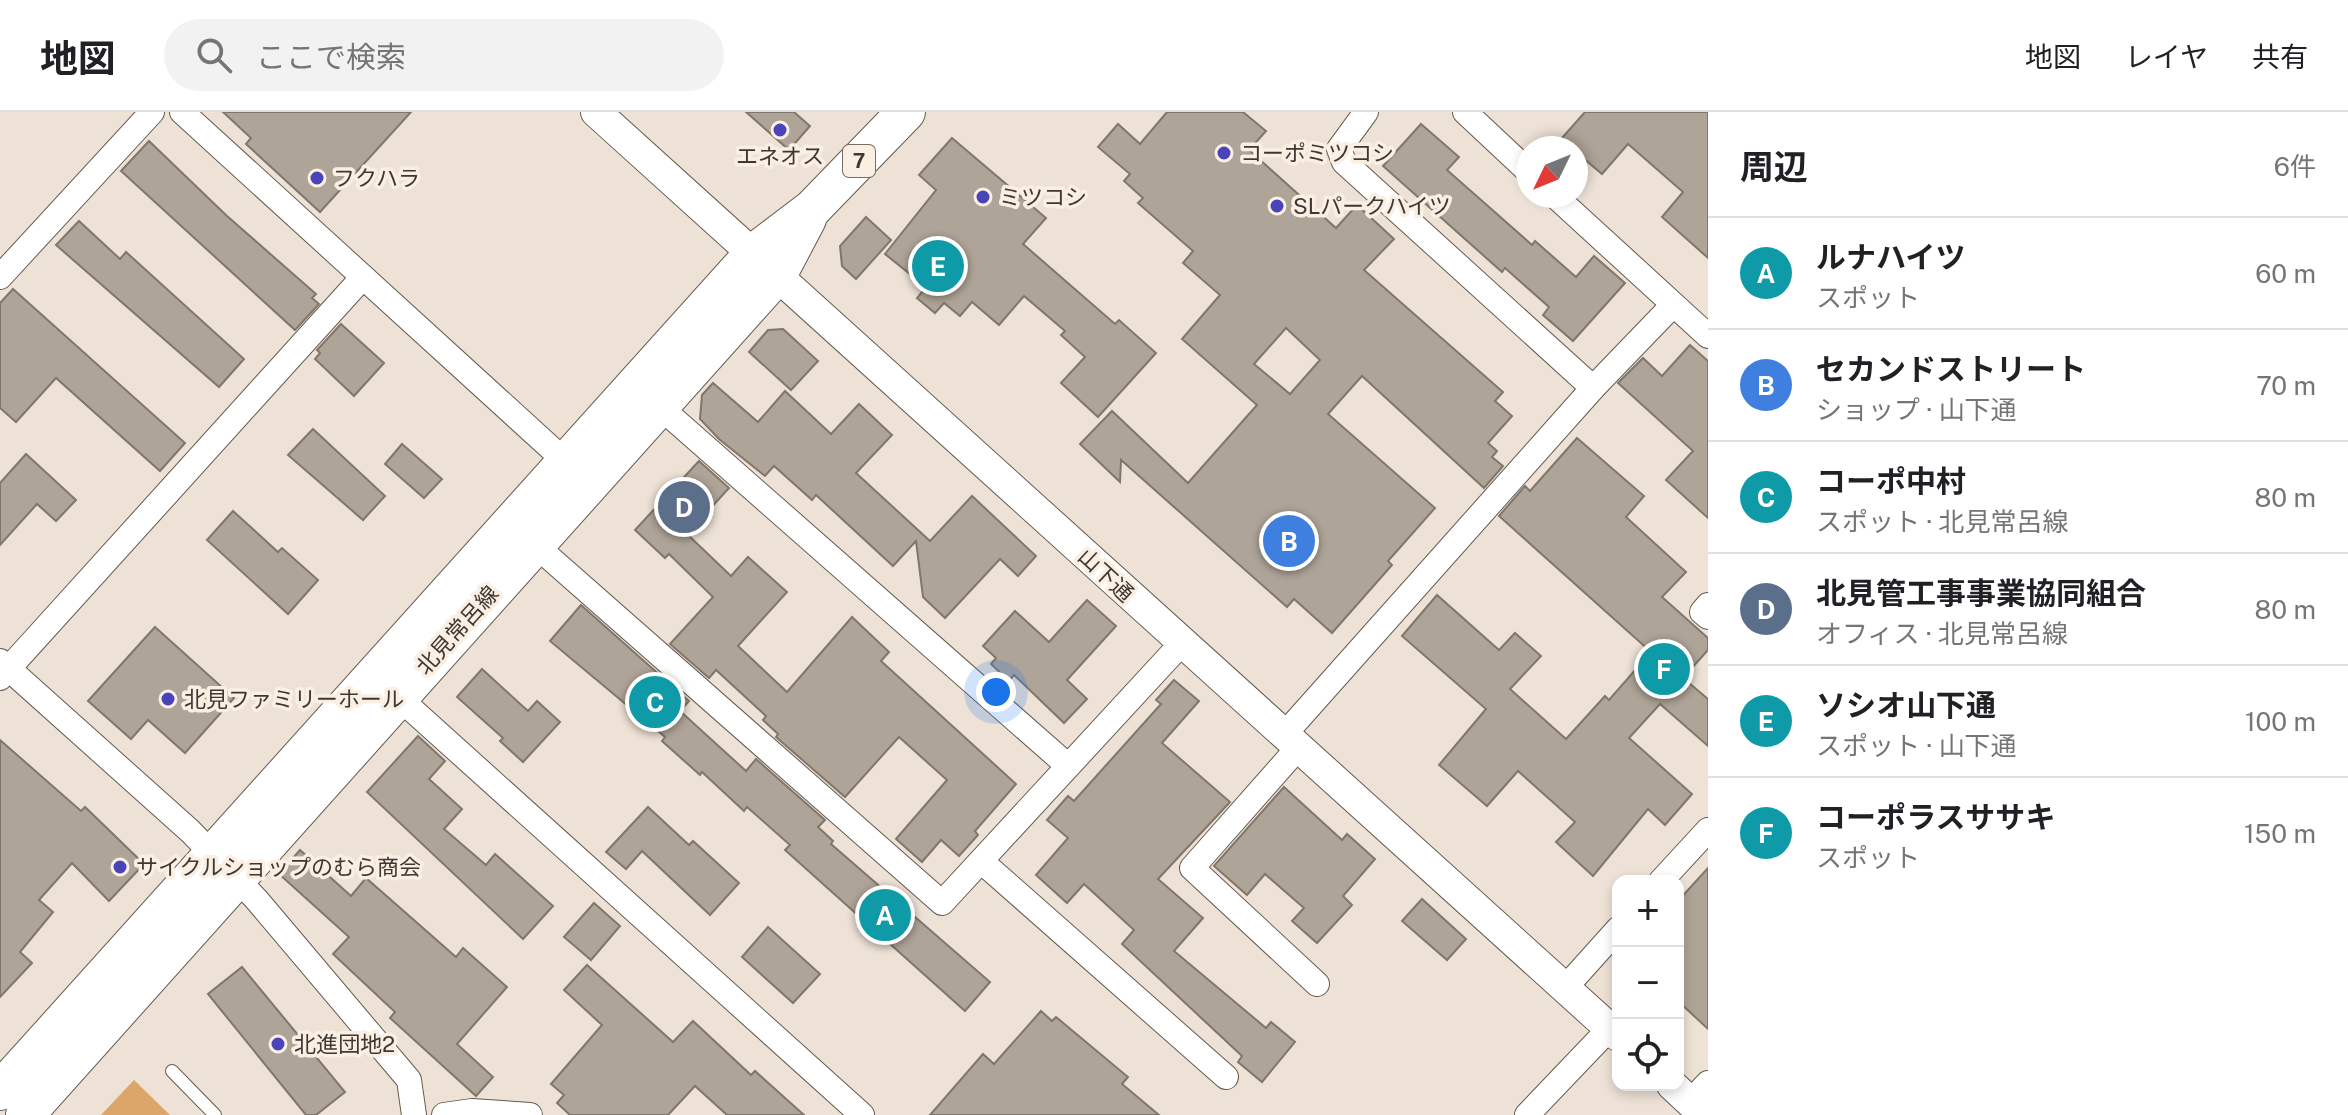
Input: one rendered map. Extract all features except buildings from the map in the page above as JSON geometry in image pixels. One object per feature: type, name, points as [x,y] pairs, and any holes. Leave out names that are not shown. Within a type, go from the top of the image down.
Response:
[{"type":"main road","name":"北見常呂線","points":[[25,1115],[223,867],[766,264],[812,209],[906,112]]},
{"type":"main road","name":"北見常呂線","points":[[385,685],[534,544],[578,473],[660,407],[766,264]]},
{"type":"main road","name":"北見常呂線","points":[[0,1091],[223,867]]},
{"type":"street","points":[[0,277],[152,112]]},
{"type":"street","points":[[182,112],[578,473]]},
{"type":"street","name":"山下通","points":[[596,112],[1181,644],[1612,1030]]},
{"type":"street","points":[[1366,112],[1343,138],[1339,149],[1344,162],[1593,388]]},
{"type":"street","points":[[1465,112],[1516,160]]},
{"type":"street","points":[[1568,208],[1708,336]]},
{"type":"street","points":[[363,277],[3,669],[223,867],[409,1080],[414,1115]]},
{"type":"street","points":[[1317,984],[1192,868],[1290,742],[1593,388],[1673,305]]},
{"type":"street","points":[[660,407],[1067,765]]},
{"type":"street","points":[[534,544],[942,903],[1181,644]]},
{"type":"street","points":[[1708,605],[1702,612],[1708,617]]},
{"type":"street","points":[[385,685],[862,1115]]},
{"type":"street","points":[[1667,875],[1708,830]]},
{"type":"street","points":[[981,861],[1226,1077]]},
{"type":"street","points":[[1565,988],[1612,936]]},
{"type":"street","points":[[1527,1115],[1612,1034]]},
{"type":"street","points":[[444,1115],[472,1111],[530,1115]]},
{"type":"lane","points":[[172,1071],[215,1115]]},
{"type":"shaded area","points":[[134,1080],[170,1115],[101,1115]]},
{"type":"place","name":"エネオス","points":[[780,130]]},
{"type":"place","name":"コーポミツコシ","points":[[1224,153]]},
{"type":"place","name":"フクハラ","points":[[317,178]]},
{"type":"place","name":"ミツコシ","points":[[983,197]]},
{"type":"place","name":"SLパークハイツ","points":[[1277,206]]},
{"type":"place","name":"ソシオ山下通","points":[[938,266]]},
{"type":"place","name":"北見管工事事業協同組合","points":[[684,507]]},
{"type":"place","name":"セカンドストリート","points":[[1289,541]]},
{"type":"place","name":"コーポラスササキ","points":[[1664,669]]},
{"type":"place","name":"北見ファミリーホール","points":[[168,699]]},
{"type":"place","name":"コーポ中村","points":[[655,702]]},
{"type":"place","name":"サイクルショップのむら商会","points":[[120,867]]},
{"type":"place","name":"ルナハイツ","points":[[885,915]]},
{"type":"place","name":"北進団地2","points":[[278,1044]]}]
